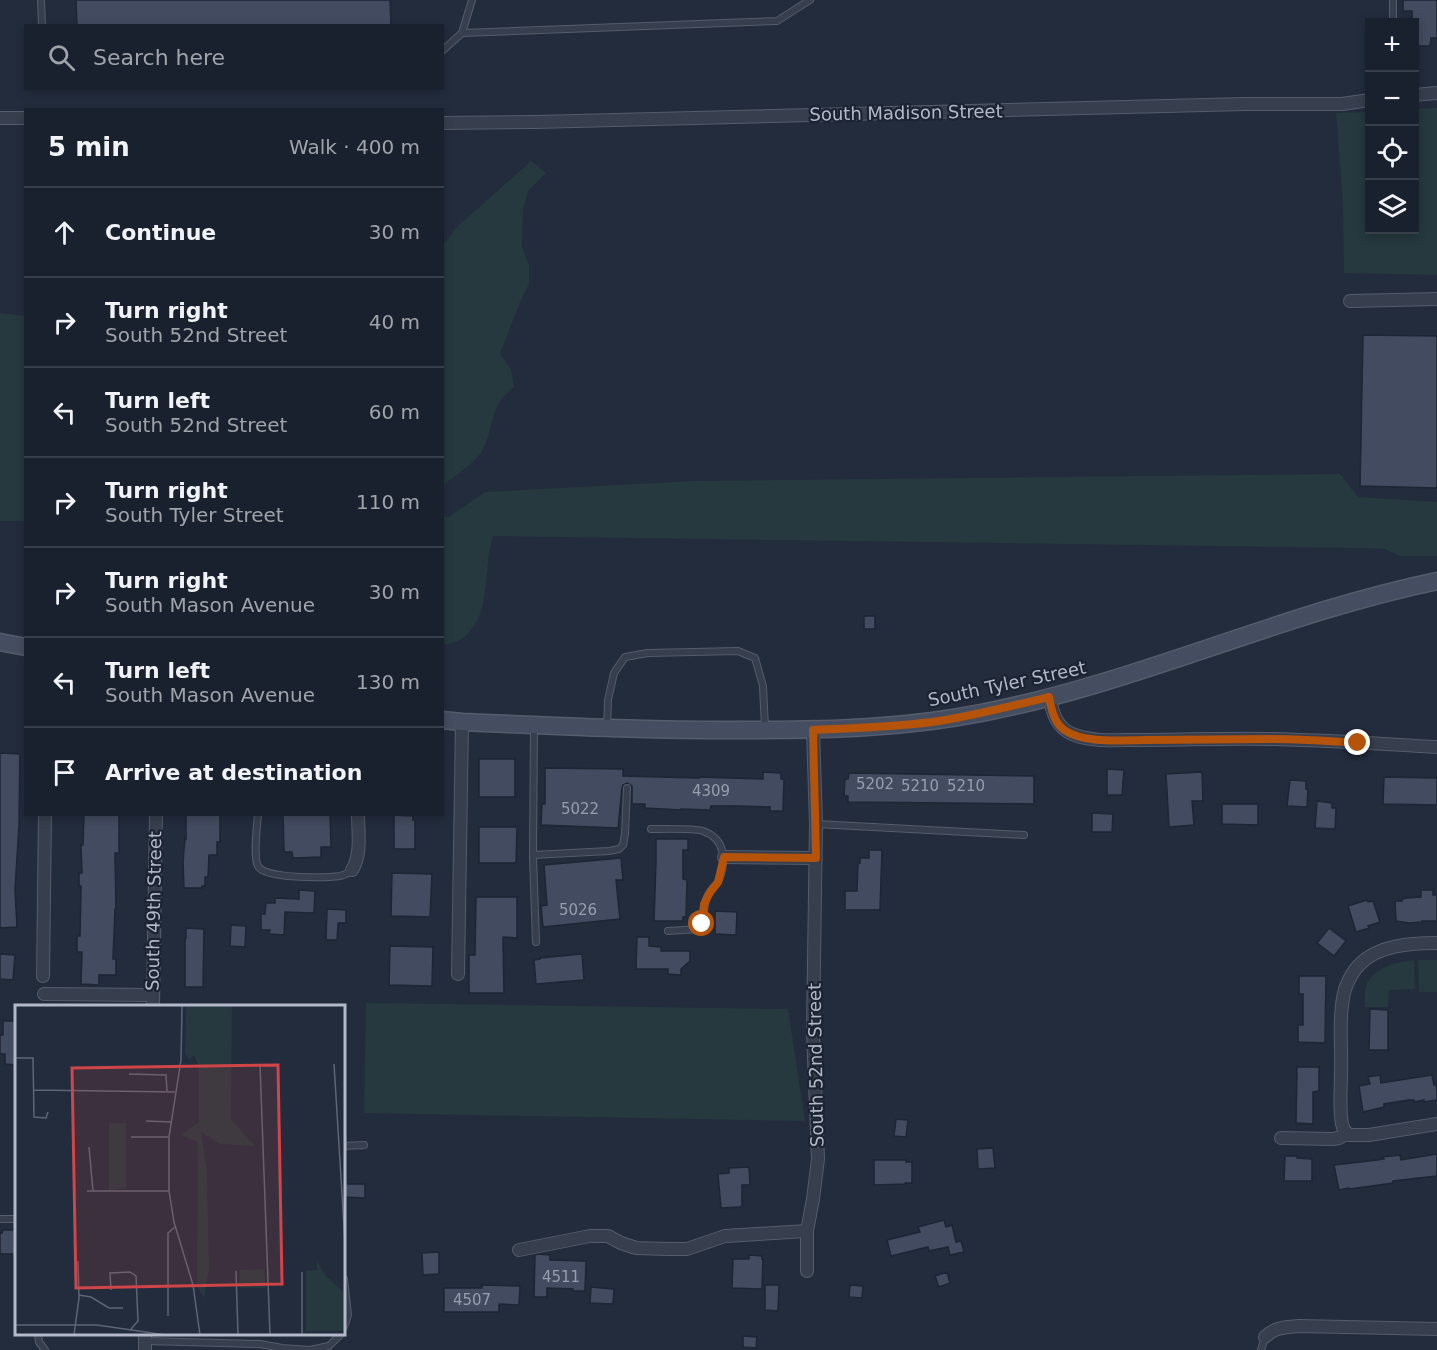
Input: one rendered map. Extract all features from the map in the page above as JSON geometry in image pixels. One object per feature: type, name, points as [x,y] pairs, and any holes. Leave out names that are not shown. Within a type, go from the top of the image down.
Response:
[{"type":"main road","name":"South Tyler Street","points":[[444,720],[607,729],[765,730],[813,730],[937,721],[983,713],[1097,684],[1250,633],[1355,601],[1437,580]]},
{"type":"main road","points":[[0,642],[24,647]]},
{"type":"street","points":[[1419,95],[1437,93]]},
{"type":"street","name":"South Madison Street","points":[[444,123],[1245,104],[1342,104],[1365,101]]},
{"type":"street","points":[[0,118],[24,118]]},
{"type":"street","points":[[1350,301],[1437,299]]},
{"type":"street","points":[[1049,697],[1052,710],[1060,726],[1072,734],[1091,739],[1272,739],[1437,747]]},
{"type":"street","points":[[458,974],[462,722]]},
{"type":"street","name":"South 52nd Street","points":[[807,1271],[807,1231],[818,1159],[813,1032],[816,824],[813,730]]},
{"type":"street","points":[[43,976],[45,816]]},
{"type":"street","name":"South 49th Street","points":[[153,1001],[156,816]]},
{"type":"street","points":[[352,870],[358,854],[358,816]]},
{"type":"street","points":[[724,857],[816,858]]},
{"type":"street","points":[[1346,1134],[1342,1124],[1342,1016],[1348,981],[1361,963],[1377,952],[1405,945],[1437,943]]},
{"type":"street","points":[[44,994],[153,1001]]},
{"type":"street","points":[[1281,1138],[1333,1139],[1346,1134],[1369,1135],[1437,1124]]},
{"type":"street","points":[[519,1250],[590,1236],[608,1236],[636,1248],[687,1249],[725,1236],[807,1231]]},
{"type":"street","points":[[1265,1337],[1270,1332],[1290,1327],[1437,1329]]},
{"type":"lane","points":[[41,0],[42,24]]},
{"type":"lane","points":[[444,49],[462,33],[472,0]]},
{"type":"lane","points":[[462,33],[777,21],[810,0]]},
{"type":"lane","points":[[1393,18],[1394,0]]},
{"type":"lane","points":[[607,729],[608,700],[614,674],[625,657],[648,653],[738,651],[755,658],[763,686],[765,730]]},
{"type":"lane","points":[[534,725],[533,855],[536,942]]},
{"type":"lane","points":[[533,855],[619,849],[623,846],[625,834],[627,788]]},
{"type":"lane","points":[[258,816],[255,860],[261,870],[276,875],[332,877],[352,870]]},
{"type":"lane","points":[[816,824],[1024,835]]},
{"type":"lane","points":[[651,829],[702,830],[718,841],[724,857],[718,882],[704,904],[702,924],[699,929],[668,931]]},
{"type":"lane","points":[[345,1146],[364,1144]]},
{"type":"lane","points":[[345,1288],[348,1315],[345,1324]]},
{"type":"lane","points":[[38,1335],[39,1342],[45,1350]]},
{"type":"lane","points":[[145,1342],[260,1344],[310,1350],[329,1346],[340,1335]]},
{"type":"lane","points":[[1261,1350],[1265,1337]]},
{"type":"green space","points":[[1437,108],[1437,275],[1344,273],[1343,203],[1336,113],[1365,112],[1365,234],[1419,234],[1419,109]]},
{"type":"green space","points":[[531,161],[546,173],[528,191],[523,210],[522,247],[529,265],[529,284],[500,354],[511,369],[514,387],[497,407],[485,445],[479,455],[444,484],[444,244],[456,228]]},
{"type":"green space","points":[[0,313],[24,316],[24,521],[0,521]]},
{"type":"green space","points":[[1340,474],[1358,497],[1437,502],[1437,556],[1401,556],[1384,549],[1366,548],[493,536],[480,615],[473,628],[462,638],[446,645],[444,644],[444,517],[449,517],[485,492],[694,481]]},
{"type":"green space","points":[[1414,960],[1415,989],[1389,990],[1388,1007],[1365,1007],[1365,988],[1376,973],[1388,966]]},
{"type":"green space","points":[[1418,960],[1437,960],[1437,992],[1419,992]]},
{"type":"green space","points":[[366,1003],[788,1009],[805,1121],[364,1113]]},
{"type":"building","points":[[76,0],[390,0],[391,24],[77,24]]},
{"type":"building","points":[[1403,0],[1437,0],[1437,38],[1431,38],[1430,46],[1419,46],[1419,18],[1412,18],[1412,11],[1403,11]]},
{"type":"building","points":[[1363,335],[1437,336],[1437,488],[1360,486]]},
{"type":"building","points":[[864,616],[875,616],[875,629],[864,629]]},
{"type":"building","points":[[0,753],[20,754],[15,890],[17,927],[0,928]]},
{"type":"building","points":[[479,759],[515,759],[515,797],[479,797]]},
{"type":"building","points":[[545,768],[623,769],[623,776],[699,778],[763,779],[763,772],[781,773],[781,779],[784,779],[783,811],[770,811],[770,807],[734,806],[711,806],[710,810],[645,808],[645,804],[632,804],[632,786],[627,783],[622,788],[618,828],[541,825],[542,804],[545,804]]},
{"type":"building","points":[[1107,769],[1124,770],[1122,795],[1107,795]]},
{"type":"building","points":[[1202,772],[1203,801],[1192,801],[1194,825],[1169,827],[1166,774]]},
{"type":"building","points":[[849,773],[1034,776],[1034,804],[848,802],[848,796],[844,796],[845,779],[848,779]]},
{"type":"building","points":[[1384,777],[1437,778],[1437,805],[1383,804]]},
{"type":"building","points":[[1290,780],[1306,781],[1307,807],[1287,806]]},
{"type":"building","points":[[1317,801],[1332,803],[1332,808],[1336,808],[1335,829],[1315,828]]},
{"type":"building","points":[[1222,804],[1258,804],[1258,825],[1222,824]]},
{"type":"building","points":[[1092,813],[1113,814],[1112,832],[1092,832]]},
{"type":"building","points":[[84,816],[119,816],[119,853],[115,853],[116,909],[113,959],[116,959],[116,975],[99,975],[99,985],[81,984],[82,952],[77,952],[77,936],[80,936],[79,873],[82,873],[81,845],[83,845]]},
{"type":"building","points":[[186,816],[220,816],[220,842],[217,842],[217,855],[209,855],[208,877],[205,877],[205,886],[202,888],[184,888],[183,862]]},
{"type":"building","points":[[283,816],[330,816],[331,847],[321,847],[321,857],[293,858],[292,852],[284,852]]},
{"type":"building","points":[[394,816],[413,816],[415,849],[394,849]]},
{"type":"building","points":[[479,827],[517,827],[516,863],[479,863]]},
{"type":"building","points":[[656,839],[688,839],[688,850],[683,850],[683,879],[687,880],[686,917],[683,917],[683,921],[654,921]]},
{"type":"building","points":[[869,850],[882,850],[880,910],[845,910],[845,891],[857,891],[858,863],[860,863],[860,858],[869,858]]},
{"type":"building","points":[[621,858],[623,880],[616,880],[620,919],[543,927],[541,906],[547,905],[544,865]]},
{"type":"building","points":[[392,873],[432,874],[430,917],[391,916]]},
{"type":"building","points":[[299,890],[315,891],[314,913],[285,912],[284,935],[269,934],[270,930],[261,930],[261,914],[265,914],[266,903],[275,903],[275,898],[299,899]]},
{"type":"building","points":[[1421,890],[1433,890],[1433,895],[1437,895],[1437,921],[1409,923],[1396,921],[1395,901],[1421,897]]},
{"type":"building","points":[[476,897],[517,897],[517,938],[503,937],[504,993],[469,993],[469,955],[475,955]]},
{"type":"building","points":[[1367,900],[1368,902],[1373,901],[1380,922],[1356,932],[1348,906]]},
{"type":"building","points":[[327,909],[346,910],[346,923],[338,923],[337,940],[326,940]]},
{"type":"building","points":[[715,911],[737,912],[736,935],[715,934]]},
{"type":"building","points":[[231,925],[246,926],[245,947],[230,946]]},
{"type":"building","points":[[186,928],[204,929],[203,987],[185,987]]},
{"type":"building","points":[[1329,928],[1346,941],[1334,956],[1317,943]]},
{"type":"building","points":[[637,937],[649,937],[649,946],[661,947],[661,951],[690,951],[690,961],[681,969],[681,975],[668,974],[668,969],[636,969]]},
{"type":"building","points":[[390,946],[433,947],[432,986],[389,985]]},
{"type":"building","points":[[0,954],[15,955],[13,980],[0,979]]},
{"type":"building","points":[[582,954],[584,980],[536,984],[534,960]]},
{"type":"building","points":[[1299,976],[1326,976],[1325,1043],[1298,1042],[1298,1025],[1303,1025],[1303,994],[1299,994]]},
{"type":"building","points":[[1370,1009],[1388,1010],[1388,1050],[1369,1050]]},
{"type":"building","points":[[3,1021],[15,1021],[15,1065],[5,1064],[5,1054],[0,1054],[0,1035],[3,1035]]},
{"type":"building","points":[[1297,1067],[1319,1067],[1319,1091],[1313,1092],[1313,1124],[1296,1123]]},
{"type":"building","points":[[1380,1075],[1381,1083],[1432,1075],[1434,1085],[1436,1084],[1437,1100],[1414,1102],[1414,1100],[1409,1100],[1384,1104],[1384,1107],[1363,1112],[1359,1086],[1370,1084],[1368,1077]]},
{"type":"building","points":[[896,1119],[908,1120],[906,1137],[894,1136]]},
{"type":"building","points":[[993,1148],[995,1168],[978,1169],[977,1149]]},
{"type":"building","points":[[1437,1154],[1437,1176],[1339,1190],[1334,1165],[1400,1155],[1401,1160]]},
{"type":"building","points":[[1285,1156],[1312,1159],[1312,1181],[1284,1181]]},
{"type":"building","points":[[874,1160],[912,1162],[912,1183],[874,1185]]},
{"type":"building","points":[[749,1167],[750,1185],[742,1185],[742,1206],[721,1208],[718,1174],[729,1173],[729,1168]]},
{"type":"building","points":[[345,1184],[365,1184],[365,1198],[345,1197]]},
{"type":"building","points":[[944,1220],[946,1227],[952,1225],[956,1242],[961,1241],[964,1252],[950,1255],[948,1247],[929,1251],[928,1247],[891,1256],[887,1240],[920,1232],[918,1227]]},
{"type":"building","points":[[3,1230],[15,1230],[15,1254],[0,1254],[0,1232],[2,1233]]},
{"type":"building","points":[[439,1252],[439,1274],[423,1275],[422,1253]]},
{"type":"building","points":[[535,1255],[550,1255],[550,1260],[586,1261],[585,1291],[547,1288],[547,1297],[534,1297]]},
{"type":"building","points":[[749,1255],[762,1256],[762,1289],[732,1288],[733,1259],[749,1259]]},
{"type":"building","points":[[947,1272],[950,1283],[939,1287],[935,1276]]},
{"type":"building","points":[[482,1285],[520,1286],[519,1305],[499,1304],[499,1312],[444,1312],[444,1288],[482,1288]]},
{"type":"building","points":[[765,1285],[779,1285],[778,1311],[765,1310]]},
{"type":"building","points":[[850,1285],[863,1286],[862,1298],[849,1297]]},
{"type":"building","points":[[591,1287],[614,1289],[613,1304],[590,1303]]},
{"type":"building","points":[[743,1336],[757,1337],[756,1348],[743,1347]]},
{"type":"route","points":[[702,924],[704,904],[718,882],[724,857],[816,858],[813,730],[937,721],[983,713],[1049,697],[1052,710],[1060,726],[1084,738],[1117,740],[1272,739],[1358,743]]}]
